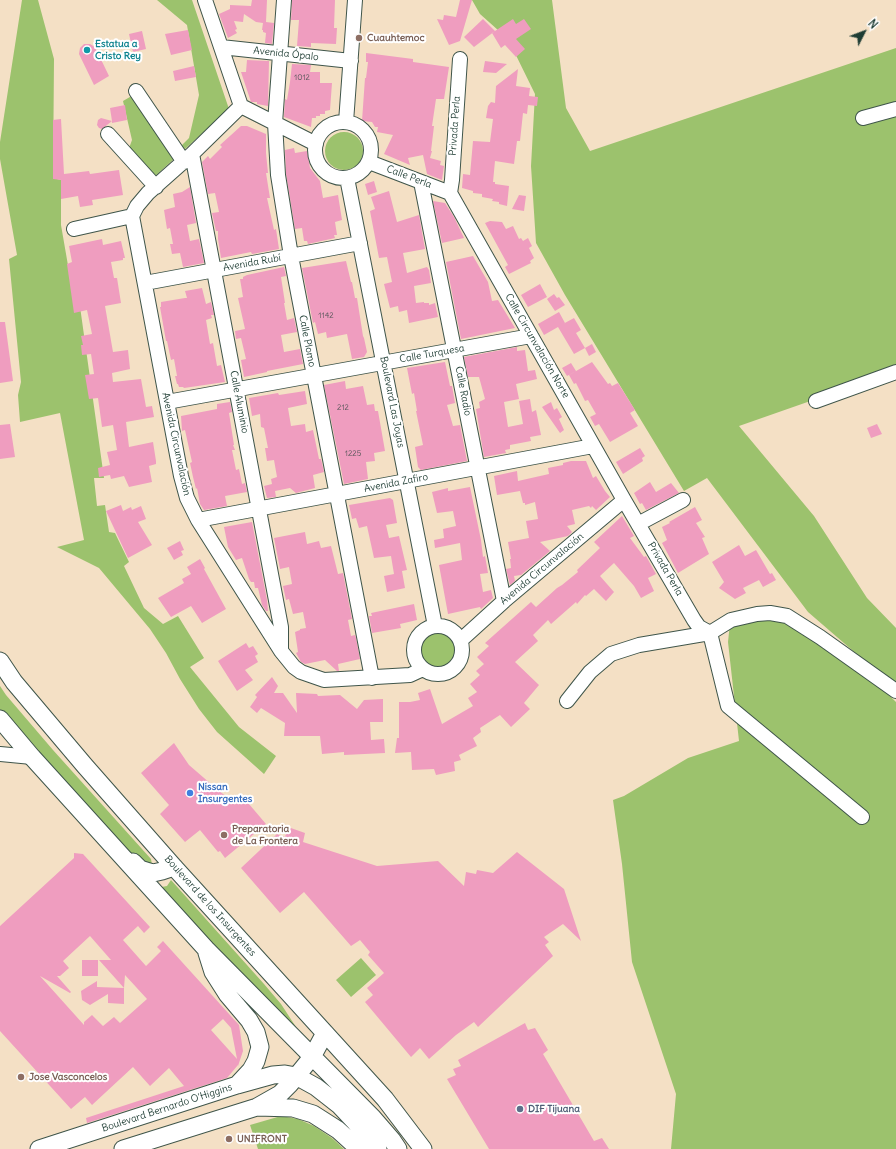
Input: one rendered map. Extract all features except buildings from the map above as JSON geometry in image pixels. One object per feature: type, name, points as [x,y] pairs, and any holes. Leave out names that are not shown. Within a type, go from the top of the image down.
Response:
[{"type":"main road","name":"Boulevard de los Insurgentes","points":[[0,660],[14,682],[85,766],[174,867],[385,1099],[423,1149]]},
{"type":"main road","points":[[0,719],[32,757],[206,949],[373,1118],[398,1149]]},
{"type":"main road","points":[[104,837],[140,869],[153,873],[174,867]]},
{"type":"main road","points":[[206,949],[213,972],[227,994],[249,1020],[256,1032],[260,1047],[256,1061],[251,1070],[237,1085]]},
{"type":"main road","points":[[123,1149],[257,1107],[280,1094],[312,1057],[325,1033]]},
{"type":"main road","name":"Boulevard Bernardo O'Higgins","points":[[29,1149],[40,1149],[237,1085],[273,1075],[285,1074],[296,1076]]},
{"type":"main road","points":[[296,1076],[316,1087],[339,1104],[378,1149]]},
{"type":"main road","points":[[257,1107],[292,1108],[313,1114],[338,1130],[359,1149]]},
{"type":"street","points":[[205,0],[241,106],[316,144]]},
{"type":"street","name":"Calle Plomo","points":[[284,0],[275,123],[278,175],[291,256],[372,678]]},
{"type":"street","points":[[346,122],[355,0]]},
{"type":"street","name":"Avenida Ópalo","points":[[221,47],[351,60]]},
{"type":"street","name":"Privada Perla","points":[[450,193],[460,59]]},
{"type":"street","points":[[136,91],[188,158]]},
{"type":"street","points":[[74,229],[132,216],[136,206],[241,106]]},
{"type":"street","points":[[863,118],[896,109]]},
{"type":"street","points":[[346,122],[358,126],[367,136],[371,148],[369,162],[361,172],[354,176],[338,178],[330,175],[322,169],[315,153],[316,144],[320,134],[327,127],[336,123],[346,122]]},
{"type":"street","points":[[108,134],[156,187]]},
{"type":"street","name":"Calle Aluminio","points":[[188,158],[214,270],[281,626],[281,651]]},
{"type":"street","name":"Calle Perla","points":[[369,162],[450,193]]},
{"type":"street","name":"Boulevard Las Joyas","points":[[347,178],[435,626]]},
{"type":"street","name":"Calle Radio","points":[[421,182],[504,601]]},
{"type":"street","name":"Calle Circunvalación Norte","points":[[450,193],[624,500]]},
{"type":"street","name":"Avenida Circunvalación","points":[[132,216],[167,402],[187,498],[198,520],[281,651],[294,667],[301,672],[308,676],[324,680],[410,675],[423,669]]},
{"type":"street","name":"Avenida Rubí","points":[[145,283],[360,243]]},
{"type":"street","name":"Calle Turquesa","points":[[167,402],[531,336]]},
{"type":"street","points":[[816,401],[896,372]]},
{"type":"street","name":"Avenida Zafiro","points":[[198,520],[593,446]]},
{"type":"street","name":"Privada Perla","points":[[624,500],[694,620],[699,627],[710,633]]},
{"type":"street","name":"Avenida Circunvalación","points":[[461,640],[504,601],[624,500]]},
{"type":"street","points":[[638,524],[683,500]]},
{"type":"street","points":[[567,701],[590,672],[611,654],[639,645],[710,633],[731,620],[746,616],[770,613],[787,616],[820,636],[896,691]]},
{"type":"street","points":[[443,626],[450,629],[461,640],[463,654],[456,667],[450,672],[436,675],[423,669],[417,663],[414,655],[416,639],[428,628],[443,626]]},
{"type":"street","points":[[710,633],[728,706],[862,817]]},
{"type":"street","points":[[0,754],[32,757]]},
{"type":"green space","points":[[22,0],[38,0],[54,59],[53,178],[61,180],[61,225],[70,277],[76,278],[104,478],[94,478],[97,506],[105,505],[109,532],[115,533],[129,562],[124,566],[144,608],[163,624],[178,616],[204,658],[190,667],[239,727],[276,756],[264,774],[217,732],[199,709],[150,629],[99,568],[57,547],[84,540],[60,413],[20,422],[18,395],[21,382],[9,259],[17,255],[0,159],[0,142]]},
{"type":"green space","points":[[157,0],[192,0],[229,109],[153,178],[128,151],[132,140],[123,101],[135,94],[177,150],[189,138],[199,95],[187,25]]},
{"type":"green space","points":[[472,0],[552,0],[566,108],[590,151],[896,48],[896,371],[739,426],[814,516],[867,598],[896,628],[896,688],[808,612],[707,478],[684,491],[565,295],[536,243],[531,166],[535,94],[508,39],[480,14]]},
{"type":"green space","points":[[340,132],[348,132],[358,137],[362,144],[362,158],[358,165],[348,170],[340,170],[330,165],[328,162],[325,155],[325,147],[330,137],[333,135]]},
{"type":"green space","points":[[787,617],[850,657],[896,702],[896,1149],[671,1149],[676,1094],[632,962],[622,864],[613,800],[624,796],[688,758],[739,741],[728,642],[730,623]]},
{"type":"green space","points":[[435,632],[443,632],[453,637],[457,644],[457,658],[453,665],[443,670],[435,670],[425,665],[423,662],[420,655],[420,647],[425,637],[428,635]]},
{"type":"green space","points":[[0,686],[53,750],[151,859],[152,865],[140,863],[0,712]]},
{"type":"green space","points":[[171,880],[264,984],[281,1004],[296,1027],[156,888],[167,886]]},
{"type":"green space","points":[[361,958],[376,975],[351,997],[336,980]]},
{"type":"green space","points":[[281,1116],[298,1119],[314,1126],[332,1138],[344,1149],[258,1149],[250,1125]]},
{"type":"place","name":"Cuauhtemoc","points":[[359,38]]},
{"type":"place","name":"Estatua a Cristo Rey","points":[[87,50]]},
{"type":"place","name":"Nissan Insurgentes","points":[[190,793]]},
{"type":"place","name":"Preparatoria de La Frontera","points":[[224,835]]},
{"type":"place","name":"Jose Vasconcelos","points":[[21,1077]]},
{"type":"place","name":"DIF Tijuana","points":[[520,1109]]},
{"type":"place","name":"UNIFRONT","points":[[229,1139]]}]
